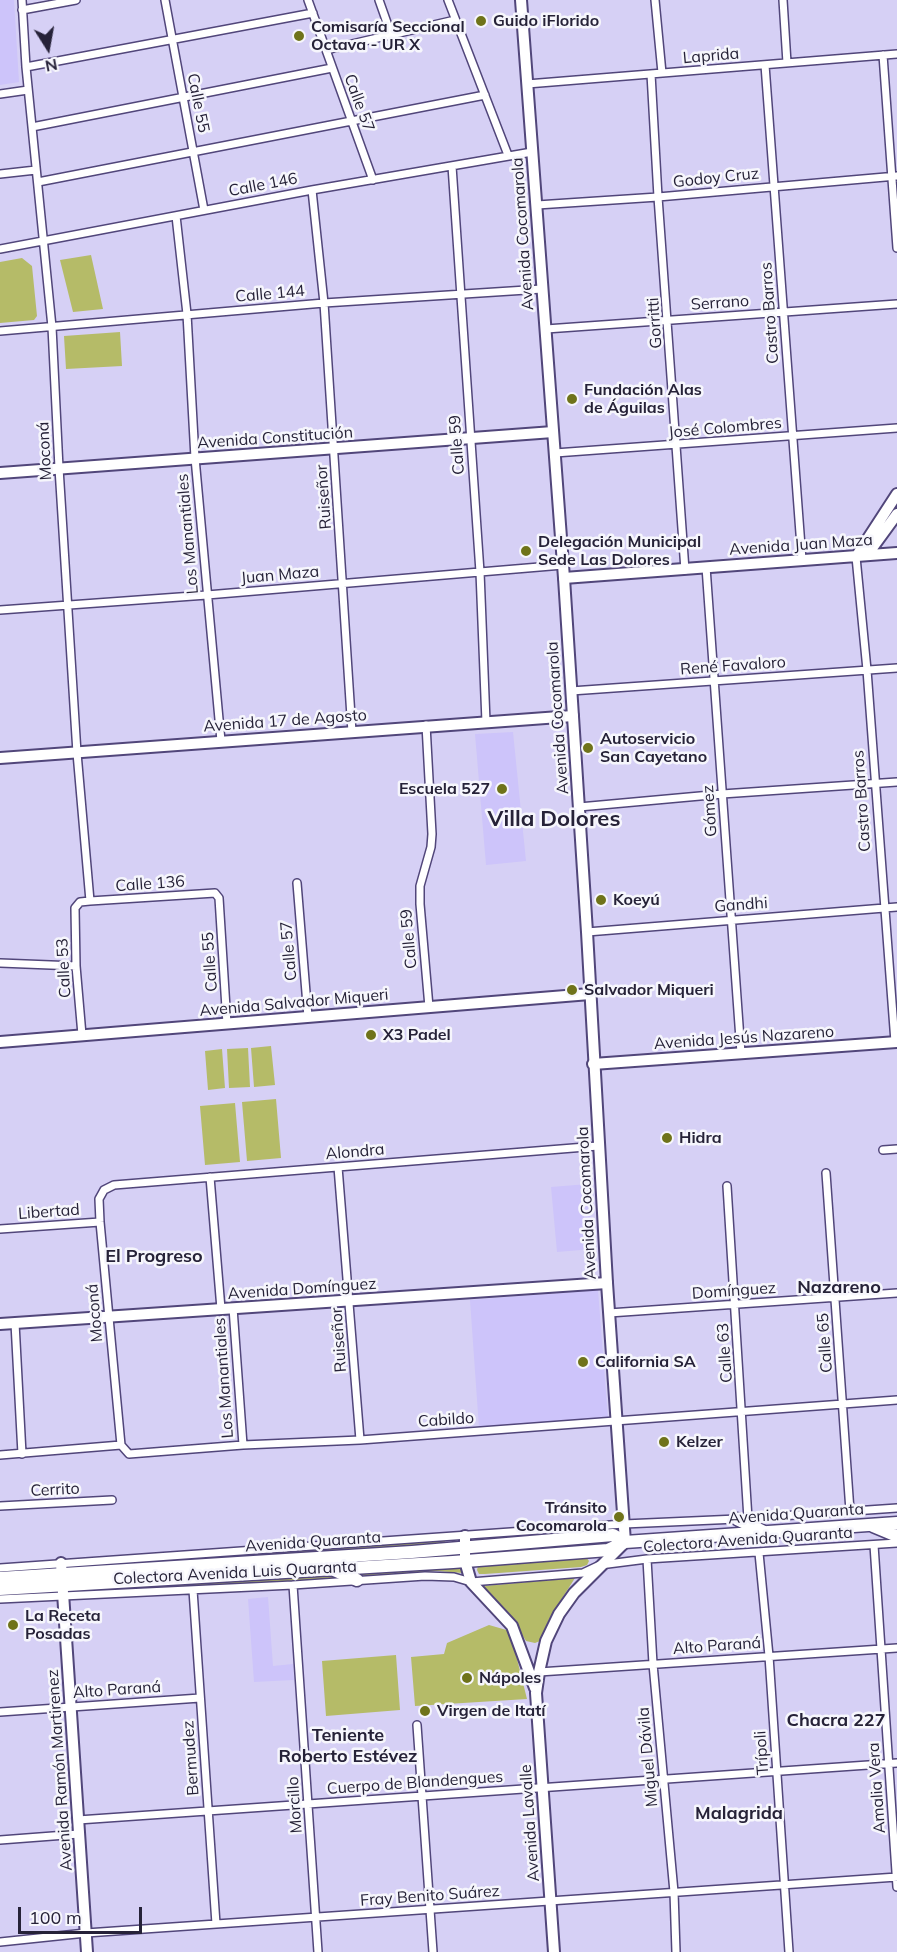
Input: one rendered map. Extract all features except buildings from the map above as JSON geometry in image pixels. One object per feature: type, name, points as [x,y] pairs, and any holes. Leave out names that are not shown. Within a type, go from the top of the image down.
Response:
[{"type":"highway","points":[[743,1519],[765,1533]]},
{"type":"highway","name":"Avenida Quaranta","points":[[0,1578],[62,1580],[465,1561],[608,1550],[626,1542],[897,1523]]},
{"type":"highway","points":[[872,1525],[897,1536]]},
{"type":"highway","name":"Avenida Quaranta","points":[[0,1589],[62,1580],[465,1541],[614,1535],[626,1542]]},
{"type":"highway","points":[[333,1569],[357,1580]]},
{"type":"main road","name":"Avenida Cocomarola","points":[[521,0],[564,578],[587,932],[598,1146],[626,1542]]},
{"type":"main road","name":"Avenida Constitución","points":[[0,472],[553,432]]},
{"type":"main road","points":[[855,557],[897,494]]},
{"type":"main road","points":[[867,555],[897,514]]},
{"type":"main road","name":"Avenida Juan Maza","points":[[564,578],[897,553]]},
{"type":"main road","name":"Avenida 17 de Agosto","points":[[0,758],[573,716]]},
{"type":"main road","name":"Avenida Salvador Miqueri","points":[[0,1042],[590,994]]},
{"type":"main road","name":"Avenida Jesús Nazareno","points":[[593,1064],[896,1042]]},
{"type":"main road","name":"Avenida Domínguez","points":[[0,1324],[607,1283]]},
{"type":"main road","name":"Avenida Lavalle","points":[[465,1541],[465,1561],[471,1582],[512,1626],[536,1693]]},
{"type":"main road","name":"Avenida Lavalle","points":[[554,1952],[536,1693],[539,1672],[546,1641],[559,1614],[574,1593],[600,1565],[626,1542]]},
{"type":"main road","name":"Avenida Ramón Martirenez","points":[[62,1580],[87,1952]]},
{"type":"street","name":"Moconá","points":[[22,0],[28,90],[52,327],[77,753],[90,901]]},
{"type":"street","points":[[22,10],[76,0]]},
{"type":"street","name":"Calle 55","points":[[165,0],[204,210]]},
{"type":"street","name":"Calle 57","points":[[308,0],[373,180]]},
{"type":"street","points":[[379,0],[391,34]]},
{"type":"street","points":[[448,0],[508,156]]},
{"type":"street","points":[[656,0],[662,73]]},
{"type":"street","points":[[783,0],[787,63]]},
{"type":"street","points":[[26,67],[313,13]]},
{"type":"street","points":[[326,50],[455,20]]},
{"type":"street","name":"Laprida","points":[[527,84],[897,54]]},
{"type":"street","points":[[883,56],[894,176],[897,248]]},
{"type":"street","name":"Castro Barros","points":[[765,65],[802,560]]},
{"type":"street","points":[[32,128],[332,68]]},
{"type":"street","name":"Gorritti","points":[[651,74],[685,570]]},
{"type":"street","points":[[0,94],[28,90]]},
{"type":"street","points":[[38,182],[485,95]]},
{"type":"street","name":"Calle 146","points":[[0,249],[312,190],[532,152]]},
{"type":"street","name":"Calle 59","points":[[452,166],[459,295],[480,572],[486,722]]},
{"type":"street","points":[[0,174],[36,170]]},
{"type":"street","name":"Godoy Cruz","points":[[537,205],[658,197],[894,176]]},
{"type":"street","name":"Ruiseñor","points":[[312,190],[324,303],[352,732]]},
{"type":"street","name":"Los Manantiales","points":[[176,216],[187,314],[195,458],[221,741]]},
{"type":"street","name":"Calle 144","points":[[0,331],[324,303],[542,289]]},
{"type":"street","name":"Serrano","points":[[546,329],[897,304]]},
{"type":"street","name":"José Colombres","points":[[555,453],[677,446],[897,428]]},
{"type":"street","name":"Castro Barros","points":[[855,557],[867,670],[874,784],[896,1042]]},
{"type":"street","name":"Juan Maza","points":[[0,610],[563,565]]},
{"type":"street","name":"Gómez","points":[[706,567],[741,1053]]},
{"type":"street","name":"René Favaloro","points":[[571,691],[897,668]]},
{"type":"street","name":"Calle 59","points":[[426,725],[432,834],[420,886],[420,904],[429,1007]]},
{"type":"street","points":[[579,807],[722,794],[897,783]]},
{"type":"street","name":"Calle 57","points":[[297,883],[308,1017]]},
{"type":"street","name":"Calle 136","points":[[80,902],[215,893],[219,898]]},
{"type":"street","name":"Calle 55","points":[[219,898],[227,1024]]},
{"type":"street","name":"Calle 53","points":[[80,902],[75,908],[76,966],[82,1035]]},
{"type":"street","name":"Gandhi","points":[[587,932],[897,907]]},
{"type":"street","points":[[0,963],[76,966]]},
{"type":"street","name":"Alondra","points":[[114,1185],[598,1146]]},
{"type":"street","points":[[883,1150],[897,1149]]},
{"type":"street","name":"Ruiseñor","points":[[338,1167],[360,1440]]},
{"type":"street","name":"Calle 65","points":[[826,1173],[850,1511]]},
{"type":"street","name":"Los Manantiales","points":[[210,1177],[221,1309]]},
{"type":"street","name":"Moconá","points":[[114,1185],[104,1190],[99,1199],[121,1445]]},
{"type":"street","name":"Calle 63","points":[[727,1185],[742,1412],[743,1519]]},
{"type":"street","name":"Libertad","points":[[0,1229],[100,1222]]},
{"type":"street","name":"Domínguez","points":[[609,1313],[897,1293]]},
{"type":"street","name":"Los Manantiales","points":[[233,1308],[243,1445]]},
{"type":"street","points":[[15,1323],[22,1454]]},
{"type":"street","name":"Cabildo","points":[[0,1455],[121,1445],[129,1454],[243,1445],[360,1440],[897,1400]]},
{"type":"street","name":"Cerrito","points":[[0,1506],[112,1500]]},
{"type":"street","points":[[465,1541],[624,1524],[743,1519],[897,1508]]},
{"type":"street","name":"Colectora Avenida Quaranta","points":[[471,1582],[583,1573],[600,1565],[647,1559],[897,1543]]},
{"type":"street","name":"Amalia Vera","points":[[874,1545],[881,1648],[893,1763],[897,1887]]},
{"type":"street","name":"Trípoli","points":[[759,1553],[769,1656],[789,1952]]},
{"type":"street","name":"Miguel Dávila","points":[[647,1559],[674,1892],[676,1952]]},
{"type":"street","name":"Colectora Avenida Luis Quaranta","points":[[0,1568],[62,1580],[193,1590],[425,1576],[454,1577],[471,1582]]},
{"type":"street","name":"Colectora Avenida Luis Quaranta","points":[[0,1599],[62,1580]]},
{"type":"street","name":"Morcillo","points":[[293,1585],[318,1952]]},
{"type":"street","name":"Bermudez","points":[[193,1590],[216,1924]]},
{"type":"street","name":"Alto Paraná","points":[[539,1672],[897,1648]]},
{"type":"street","name":"Alto Paraná","points":[[0,1712],[200,1698]]},
{"type":"street","points":[[417,1725],[433,1952]]},
{"type":"street","name":"Cuerpo de Blandengues","points":[[78,1820],[893,1763]]},
{"type":"street","points":[[0,1840],[79,1834]]},
{"type":"street","name":"Fray Benito Suárez","points":[[0,1942],[216,1924],[897,1877]]},
{"type":"shaded area","points":[[0,0],[14,0],[19,82],[0,85]]},
{"type":"shaded area","points":[[513,732],[526,861],[486,865],[475,734]]},
{"type":"shaded area","points":[[588,1184],[593,1249],[557,1252],[551,1187]]},
{"type":"shaded area","points":[[598,1290],[608,1418],[479,1428],[470,1300]]},
{"type":"shaded area","points":[[268,1597],[273,1666],[293,1664],[294,1680],[254,1682],[248,1599]]},
{"type":"green space","points":[[91,255],[103,309],[73,312],[60,260]]},
{"type":"green space","points":[[22,258],[32,266],[37,316],[34,320],[0,323],[0,262]]},
{"type":"green space","points":[[120,332],[122,366],[66,369],[64,336]]},
{"type":"green space","points":[[271,1046],[275,1085],[254,1087],[251,1048]]},
{"type":"green space","points":[[248,1048],[250,1087],[229,1088],[227,1049]]},
{"type":"green space","points":[[222,1049],[225,1088],[208,1090],[205,1051]]},
{"type":"green space","points":[[276,1099],[281,1158],[247,1161],[242,1102]]},
{"type":"green space","points":[[235,1103],[240,1162],[205,1165],[200,1106]]},
{"type":"green space","points":[[445,1540],[445,1545],[77,1570],[76,1565]]},
{"type":"green space","points":[[586,1557],[589,1561],[587,1565],[581,1567],[485,1574],[479,1574],[477,1570],[478,1566]]},
{"type":"green space","points":[[461,1565],[463,1573],[437,1571],[358,1576],[353,1571]]},
{"type":"green space","points":[[334,1573],[343,1578],[81,1592],[81,1586]]},
{"type":"green space","points":[[575,1578],[549,1619],[540,1641],[535,1643],[526,1641],[509,1613],[483,1586]]},
{"type":"green space","name":"Nápoles","points":[[489,1625],[510,1631],[527,1699],[415,1706],[411,1657],[444,1654],[447,1643]]},
{"type":"green space","points":[[396,1655],[400,1710],[326,1716],[322,1661]]},
{"type":"place","name":"Guido iFlorido","points":[[481,21]]},
{"type":"place","name":"Comisaría Seccional Octava - UR X","points":[[299,36]]},
{"type":"place","name":"Fundación Alas de Águilas","points":[[572,399]]},
{"type":"place","name":"Delegación Municipal Sede Las Dolores","points":[[526,551]]},
{"type":"place","name":"Autoservicio San Cayetano","points":[[588,748]]},
{"type":"place","name":"Escuela 527","points":[[502,789]]},
{"type":"place","name":"Koeyú","points":[[601,900]]},
{"type":"place","name":"Salvador Miqueri","points":[[572,990]]},
{"type":"place","name":"X3 Padel","points":[[371,1035]]},
{"type":"place","name":"Hidra","points":[[667,1138]]},
{"type":"place","name":"California SA","points":[[583,1362]]},
{"type":"place","name":"Kelzer","points":[[664,1442]]},
{"type":"place","name":"Tránsito Cocomarola","points":[[619,1517]]},
{"type":"place","name":"La Receta Posadas","points":[[13,1625]]},
{"type":"place","name":"Nápoles","points":[[467,1678]]},
{"type":"place","name":"Virgen de Itatí","points":[[425,1711]]},
{"type":"district","name":"Villa Dolores","points":[[554,819]]},
{"type":"district","name":"El Progreso","points":[[154,1257]]},
{"type":"district","name":"Nazareno","points":[[839,1288]]},
{"type":"district","name":"Chacra 227","points":[[836,1721]]},
{"type":"district","name":"Teniente Roberto Estévez","points":[[348,1746]]},
{"type":"district","name":"Malagrida","points":[[739,1814]]}]
